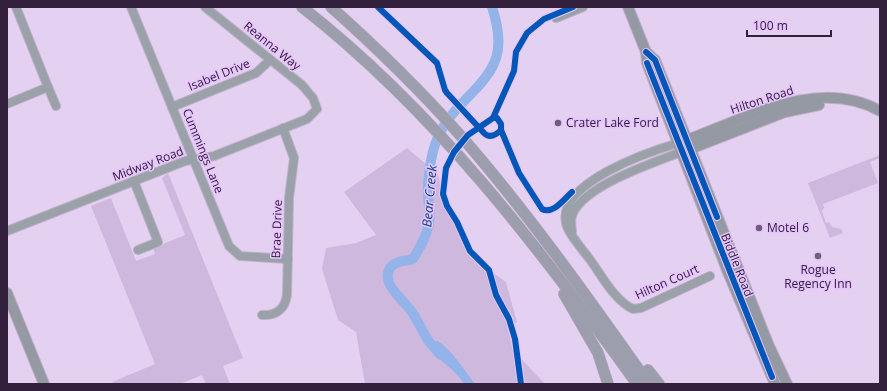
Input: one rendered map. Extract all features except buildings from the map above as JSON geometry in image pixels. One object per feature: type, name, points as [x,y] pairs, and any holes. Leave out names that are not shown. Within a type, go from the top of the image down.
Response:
[{"type":"highway","points":[[302,7],[347,44],[425,120],[462,159],[550,265],[637,384]]},
{"type":"highway","points":[[331,7],[434,107],[471,148],[534,226],[650,384]]},
{"type":"highway","points":[[550,265],[558,285],[598,353],[608,384]]},
{"type":"highway","points":[[627,352],[636,357],[659,384]]},
{"type":"main road","name":"Biddle Road","points":[[628,7],[646,52],[654,60],[684,146],[775,384]]},
{"type":"main road","name":"Hilton Road","points":[[684,146],[770,109],[813,99],[852,100],[880,111]]},
{"type":"main road","name":"Hilton Road","points":[[684,146],[785,112],[812,106],[838,104],[851,106],[880,118]]},
{"type":"main road","name":"Biddle Road","points":[[684,146],[769,346],[787,384]]},
{"type":"main road","points":[[7,293],[44,384]]},
{"type":"street","points":[[16,7],[56,106]]},
{"type":"street","name":"Cummings Lane","points":[[131,7],[232,250],[236,254],[245,257],[288,259]]},
{"type":"street","name":"Reanna Way","points":[[205,7],[306,89],[317,109]]},
{"type":"street","points":[[556,18],[583,7]]},
{"type":"street","name":"Isabel Drive","points":[[172,107],[256,73],[270,60]]},
{"type":"street","points":[[7,104],[48,87]]},
{"type":"street","name":"Midway Road","points":[[7,231],[193,159],[214,156],[306,119],[317,109]]},
{"type":"street","name":"Brae Drive","points":[[262,315],[275,314],[281,310],[286,300],[289,198],[294,158],[283,128]]},
{"type":"street","name":"Hilton Court","points":[[684,146],[621,176],[594,192],[573,212],[571,224],[573,236],[614,292],[633,309],[641,308],[710,276]]},
{"type":"street","points":[[134,181],[158,242],[138,250]]},
{"type":"shaded area","points":[[407,148],[438,174],[442,194],[469,251],[484,266],[506,282],[517,322],[507,326],[513,350],[545,384],[365,384],[356,332],[338,320],[322,269],[326,248],[356,243],[376,235],[344,192]]},
{"type":"shaded area","points":[[880,155],[880,158],[870,162],[878,183],[823,204],[824,208],[822,211],[826,223],[829,222],[832,227],[841,229],[843,233],[830,238],[808,183]]},
{"type":"shaded area","points":[[168,173],[243,358],[223,366],[230,384],[206,384],[202,375],[180,384],[113,384],[112,382],[155,364],[91,206],[111,198],[136,261],[155,254],[153,248],[185,235],[162,178]]},
{"type":"water","points":[[438,341],[453,355],[475,384],[464,384],[456,374],[434,354],[430,349],[433,342]]},
{"type":"waterway","name":"Bear Creek","points":[[441,355],[427,339],[412,312],[391,286],[388,280],[388,274],[390,268],[394,264],[413,259],[423,242],[427,233],[430,214],[428,180],[431,159],[437,139],[442,128],[452,115],[486,78],[496,58],[498,35],[492,7]]},
{"type":"cycle path","points":[[378,7],[437,63],[447,93],[484,133],[486,135],[495,135],[501,130],[501,124],[497,118],[493,118],[468,135],[454,152],[446,168],[443,194],[447,206],[457,222],[470,251],[489,270],[496,295],[509,319],[515,339],[521,384]]},
{"type":"cycle path","points":[[493,118],[514,71],[516,52],[527,33],[544,19],[573,7]]},
{"type":"cycle path","points":[[646,52],[655,60],[717,217]]},
{"type":"cycle path","points":[[647,63],[772,377]]},
{"type":"cycle path","points":[[501,130],[519,173],[542,209],[550,210],[554,208],[572,192]]},
{"type":"place","name":"Crater Lake Ford","points":[[558,123]]},
{"type":"place","name":"Motel 6","points":[[759,228]]},
{"type":"place","name":"Rogue Regency Inn","points":[[818,256]]}]
